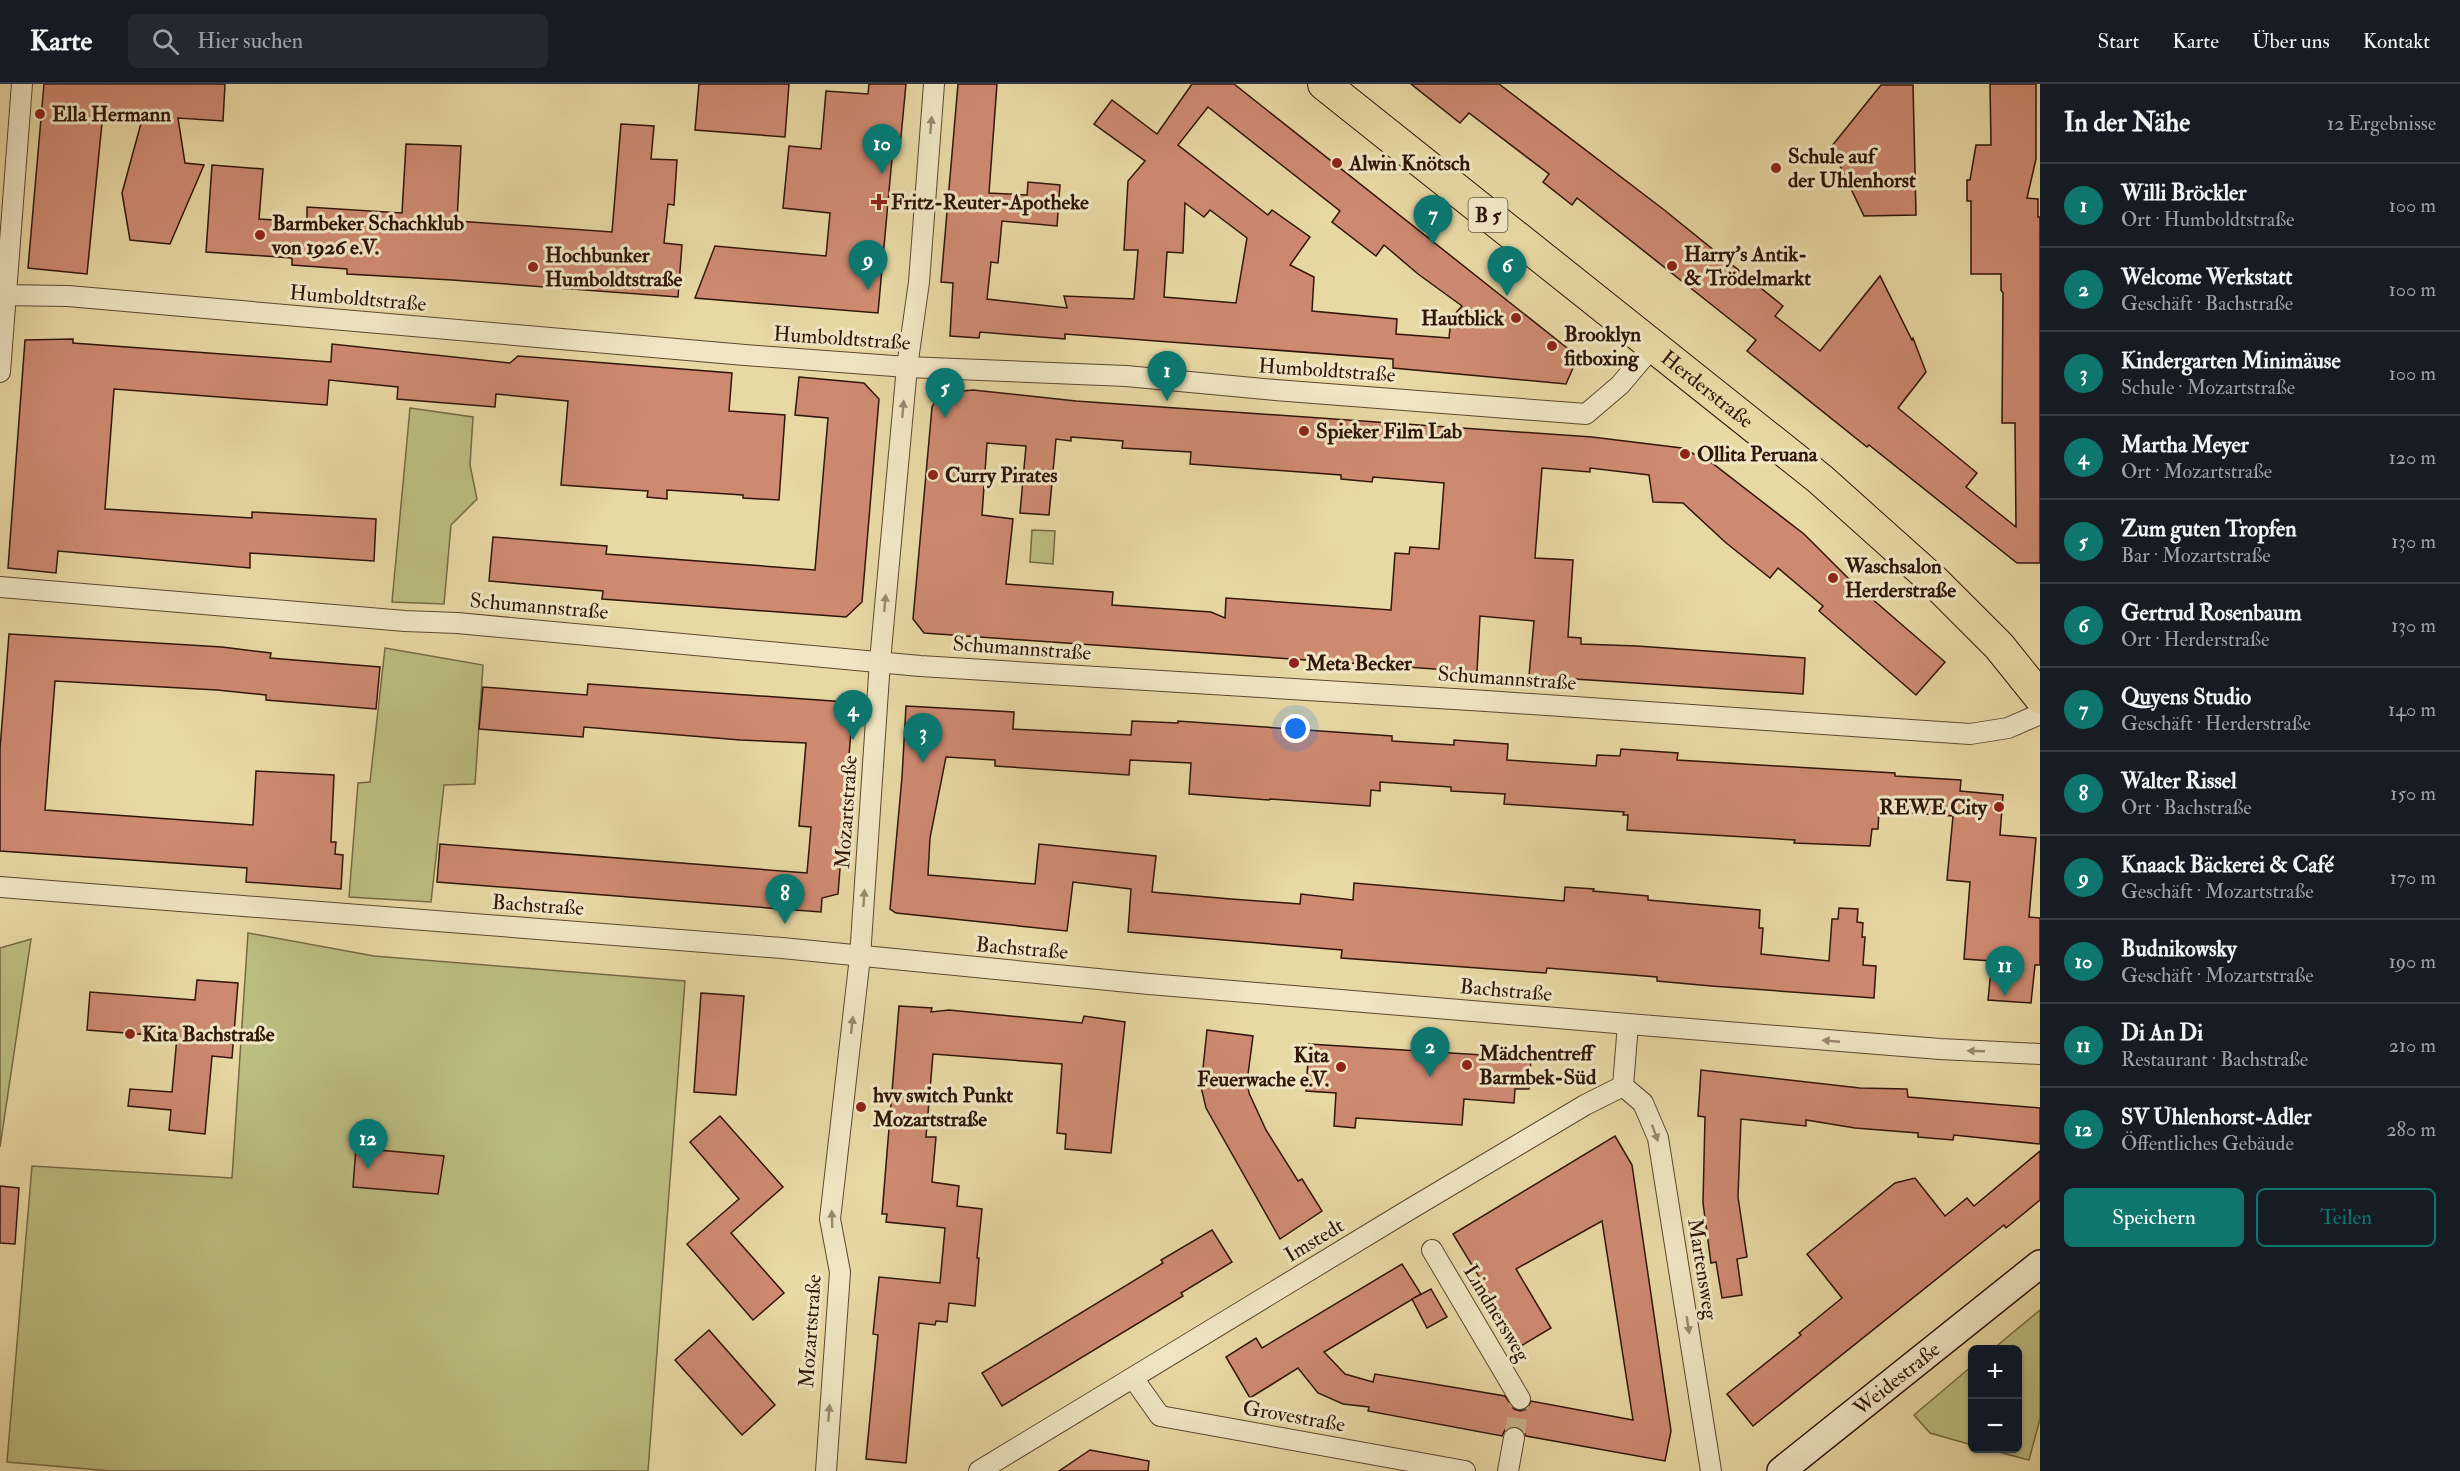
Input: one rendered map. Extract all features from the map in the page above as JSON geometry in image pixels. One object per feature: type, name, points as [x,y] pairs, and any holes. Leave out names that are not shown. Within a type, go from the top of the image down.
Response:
[{"type":"main road","name":"Herderstraße","points":[[1324,84],[1820,479],[1935,582],[1999,646],[2040,697]]},
{"type":"street","points":[[0,372],[3,295],[22,84]]},
{"type":"street","name":"Mozartstraße","points":[[826,1471],[840,1272],[830,1219],[860,957],[880,662],[907,366],[919,282],[934,84]]},
{"type":"street","name":"Humboldtstraße","points":[[3,295],[68,296],[479,333],[907,366],[1116,375],[1275,390],[1586,414],[1620,385],[1653,346]]},
{"type":"street","name":"Schumannstraße","points":[[0,586],[405,621],[457,623],[920,666],[1971,734],[2008,728],[2040,714]]},
{"type":"street","name":"Bachstraße","points":[[0,887],[782,948],[860,957],[1629,1024],[1940,1049],[2040,1054]]},
{"type":"street","points":[[1623,1086],[1629,1024]]},
{"type":"street","name":"Imstedt","points":[[979,1471],[1427,1199],[1585,1105],[1623,1086]]},
{"type":"street","name":"Martensweg","points":[[1623,1086],[1643,1103],[1658,1138],[1711,1471]]},
{"type":"street","name":"Lindnersweg","points":[[1432,1250],[1520,1399]]},
{"type":"street","name":"Weidestraße","points":[[1781,1471],[2040,1264]]},
{"type":"street","name":"Grovestraße","points":[[1133,1378],[1160,1416],[1465,1471]]},
{"type":"street","points":[[1508,1471],[1514,1438]]},
{"type":"green space","points":[[410,408],[473,417],[470,465],[477,499],[451,525],[444,604],[392,602]]},
{"type":"green space","points":[[1032,530],[1055,531],[1053,564],[1030,562]]},
{"type":"green space","points":[[385,648],[483,665],[475,784],[444,785],[431,902],[349,897],[358,783],[370,782]]},
{"type":"green space","points":[[248,933],[374,956],[685,981],[648,1471],[111,1471],[7,1462],[32,1166],[232,1178]]},
{"type":"green space","points":[[31,939],[0,1147],[0,948]]},
{"type":"green space","points":[[2040,1310],[2040,1419],[2029,1460],[2002,1453],[2022,1453],[2022,1345],[1998,1345]]},
{"type":"green space","points":[[1968,1369],[1968,1444],[1930,1433],[1914,1415]]},
{"type":"building","points":[[44,84],[225,84],[223,121],[178,118],[185,163],[204,165],[170,244],[130,240],[122,193],[143,116],[109,114],[107,103],[104,103],[87,274],[28,268]]},
{"type":"building","points":[[699,84],[789,84],[785,137],[695,130]]},
{"type":"building","points":[[869,84],[906,84],[900,147],[893,147],[878,313],[695,298],[715,246],[826,256],[830,213],[783,208],[789,146],[821,149],[826,91],[868,94]]},
{"type":"building","points":[[958,84],[997,84],[989,193],[1027,195],[1028,182],[1060,185],[1057,226],[1002,221],[998,263],[991,262],[987,299],[1067,308],[1064,296],[1134,299],[1138,250],[1124,250],[1128,181],[1145,161],[1094,124],[1112,100],[1157,134],[1192,84],[1234,84],[1576,355],[1566,384],[1393,368],[1393,359],[1065,334],[1065,339],[980,332],[979,338],[950,336],[953,283],[941,282]],"holes":[[[1208,107],[1340,211],[1332,222],[1376,256],[1384,245],[1418,274],[1462,306],[1451,318],[1449,338],[1396,334],[1397,319],[1312,311],[1314,277],[1290,265],[1310,237],[1272,210],[1268,215],[1178,145]],[[1185,203],[1204,217],[1210,210],[1247,238],[1236,303],[1164,297],[1167,252],[1183,253]]]},
{"type":"building","points":[[1411,84],[1499,84],[1663,209],[1783,306],[1775,316],[1820,351],[1880,276],[1912,340],[1913,338],[1926,372],[1898,408],[1977,473],[1966,487],[2016,527],[2015,423],[2002,423],[2003,293],[2001,274],[1971,274],[1971,201],[1967,201],[1967,180],[1970,180],[1976,145],[1991,145],[1990,84],[2036,84],[2036,159],[2027,198],[2038,199],[2038,217],[2040,217],[2040,563],[2017,563],[1747,351],[1756,340],[1577,198],[1572,205],[1543,182],[1549,174],[1469,113],[1460,123]]},
{"type":"building","points":[[1881,85],[1913,85],[1916,215],[1864,216],[1831,147]]},
{"type":"building","points":[[621,124],[654,126],[651,159],[677,160],[674,205],[668,204],[664,243],[682,245],[678,297],[347,274],[347,269],[292,265],[292,258],[206,252],[212,165],[263,169],[259,219],[307,222],[307,207],[402,213],[406,144],[461,146],[457,221],[612,232]]},
{"type":"building","points":[[73,339],[73,343],[331,362],[332,344],[510,363],[518,356],[732,373],[729,411],[785,415],[779,500],[667,490],[667,499],[647,497],[648,491],[561,485],[568,401],[496,394],[495,407],[397,399],[398,387],[329,380],[327,405],[114,389],[105,509],[252,518],[252,512],[376,519],[374,561],[250,553],[250,568],[58,551],[56,573],[8,568],[25,340]]},
{"type":"building","points":[[799,377],[864,383],[879,399],[862,602],[846,617],[602,599],[603,591],[489,581],[493,537],[607,546],[606,554],[815,570],[828,418],[795,415]]},
{"type":"building","points":[[973,390],[1076,401],[1592,437],[1682,448],[1712,463],[1804,534],[1848,578],[1945,662],[1916,695],[1819,611],[1823,606],[1778,568],[1770,578],[1725,542],[1683,503],[1653,502],[1649,475],[1590,468],[1590,472],[1542,468],[1535,558],[1573,560],[1568,637],[1581,638],[1581,644],[1805,658],[1803,694],[1529,676],[1534,621],[1480,616],[1477,672],[924,633],[913,619],[932,407],[940,393]],"holes":[[[1071,437],[1123,441],[1122,448],[1191,452],[1190,464],[1341,475],[1341,479],[1372,482],[1373,477],[1444,483],[1439,549],[1410,547],[1409,554],[1395,553],[1391,610],[1226,598],[1225,618],[1211,612],[1112,605],[1113,592],[1006,584],[1013,519],[982,515],[987,443],[1026,446],[1020,513],[1049,515],[1056,439],[1071,441]]]},
{"type":"building","points":[[9,634],[222,647],[271,653],[270,658],[380,667],[376,709],[266,700],[266,695],[217,690],[55,681],[45,810],[253,825],[256,771],[334,775],[331,842],[336,842],[335,854],[343,855],[341,889],[246,882],[247,868],[0,851],[0,749]]},
{"type":"building","points":[[588,684],[847,702],[846,717],[852,718],[838,894],[822,898],[821,912],[437,882],[440,844],[807,873],[811,827],[799,826],[806,743],[584,727],[583,737],[479,729],[483,687],[587,695]]},
{"type":"building","points":[[906,706],[1014,712],[1013,729],[1131,735],[1132,721],[1178,723],[1178,721],[1392,736],[1392,741],[1454,745],[1454,740],[1508,744],[1507,760],[1596,766],[1597,755],[1620,756],[1621,749],[1678,753],[1677,760],[1895,773],[1895,776],[1961,780],[1960,791],[2003,795],[2000,835],[2036,838],[2029,917],[2040,918],[2040,965],[2035,965],[2031,1003],[1988,1000],[1992,961],[1964,959],[1970,882],[1947,880],[1953,816],[1879,811],[1878,829],[1872,829],[1870,846],[1794,843],[1795,840],[1627,830],[1628,815],[1623,815],[1624,812],[1504,804],[1505,794],[1451,791],[1451,787],[1380,782],[1380,791],[1371,790],[1370,806],[1269,800],[1189,794],[1191,763],[1130,760],[1129,775],[995,766],[995,760],[946,757],[930,838],[928,875],[1035,884],[1039,844],[1156,856],[1152,892],[1231,899],[1300,904],[1301,894],[1353,900],[1354,883],[1564,901],[1565,887],[1594,889],[1593,891],[1648,896],[1648,900],[1760,910],[1759,928],[1763,928],[1761,954],[1829,961],[1832,919],[1838,919],[1839,908],[1858,909],[1857,922],[1863,923],[1862,937],[1865,937],[1863,965],[1876,966],[1874,998],[1711,986],[1657,981],[1657,977],[1547,968],[1546,973],[1341,958],[1342,950],[1128,932],[1131,889],[1073,882],[1067,931],[896,913],[890,909]]},
{"type":"building","points":[[197,980],[238,983],[232,1058],[212,1056],[205,1134],[169,1130],[171,1110],[128,1106],[130,1089],[172,1092],[177,1037],[87,1030],[90,992],[195,1000]]},
{"type":"building","points":[[701,993],[744,996],[736,1095],[694,1092]]},
{"type":"building","points":[[899,1006],[932,1008],[931,1012],[949,1010],[1082,1023],[1084,1016],[1125,1022],[1111,1153],[1065,1149],[1066,1134],[1057,1133],[1062,1064],[933,1054],[926,1137],[936,1137],[932,1182],[959,1186],[957,1206],[982,1209],[977,1258],[979,1258],[975,1306],[949,1303],[947,1322],[936,1321],[935,1325],[919,1323],[906,1463],[866,1459],[878,1335],[873,1334],[879,1277],[940,1283],[945,1228],[886,1222],[887,1214],[882,1214]]},
{"type":"building","points":[[1207,1030],[1253,1036],[1247,1082],[1249,1093],[1266,1130],[1298,1181],[1302,1179],[1322,1211],[1280,1239],[1206,1108],[1201,1087]]},
{"type":"building","points":[[1309,1044],[1531,1058],[1529,1089],[1515,1089],[1514,1103],[1464,1099],[1462,1125],[1356,1118],[1355,1128],[1334,1126],[1336,1093],[1306,1091]]},
{"type":"building","points":[[1701,1070],[1860,1088],[1907,1089],[1908,1097],[2040,1108],[2040,1144],[1954,1135],[1953,1140],[1918,1137],[1918,1133],[1855,1128],[1806,1120],[1806,1126],[1741,1119],[1738,1197],[1747,1257],[1737,1259],[1742,1295],[1722,1298],[1716,1262],[1711,1263],[1703,1203],[1705,1117],[1698,1116]]},
{"type":"building","points":[[720,1116],[783,1187],[731,1233],[784,1293],[753,1320],[687,1244],[739,1199],[690,1142]]},
{"type":"building","points":[[1615,1136],[1632,1165],[1671,1431],[1665,1461],[1526,1436],[1522,1429],[1516,1426],[1505,1430],[1502,1436],[1368,1411],[1369,1407],[1343,1404],[1318,1393],[1298,1368],[1250,1398],[1226,1357],[1256,1338],[1262,1348],[1402,1264],[1421,1294],[1324,1352],[1345,1374],[1373,1382],[1375,1374],[1505,1396],[1514,1409],[1520,1411],[1527,1409],[1531,1401],[1633,1420],[1602,1221],[1516,1269],[1551,1328],[1521,1346],[1453,1234]]},
{"type":"building","points":[[356,1148],[444,1156],[438,1194],[353,1187]]},
{"type":"building","points":[[2040,1151],[2040,1200],[2006,1228],[2004,1225],[1753,1426],[1727,1394],[1801,1335],[1799,1333],[1842,1298],[1807,1254],[1895,1183],[1915,1178],[1945,1216],[1967,1198],[1974,1206]]},
{"type":"building","points":[[0,1186],[19,1188],[15,1244],[0,1243]]},
{"type":"building","points":[[1212,1230],[1232,1262],[1181,1293],[1183,1296],[1002,1406],[982,1373],[1163,1263],[1161,1260]]},
{"type":"building","points":[[1431,1289],[1447,1317],[1427,1328],[1412,1299]]},
{"type":"building","points":[[709,1330],[775,1405],[742,1435],[675,1360]]},
{"type":"building","points":[[1090,1450],[1149,1461],[1148,1471],[1059,1471]]},
{"type":"tunnel","points":[[1514,1438],[1520,1399]]},
{"type":"place","name":"Ella Hermann","points":[[40,114]]},
{"type":"place","name":"Alwin Knötsch","points":[[1337,163]]},
{"type":"place","name":"Schule auf der Uhlenhorst","points":[[1776,168]]},
{"type":"place","name":"Budnikowsky","points":[[882,174]]},
{"type":"place","name":"Fritz-Reuter-Apotheke","points":[[879,202]]},
{"type":"place","name":"Barmbeker Schachklub von 1926 e.V.","points":[[260,235]]},
{"type":"place","name":"Quyens Studio","points":[[1433,245]]},
{"type":"place","name":"Harry's Antik- & Trödelmarkt","points":[[1672,266]]},
{"type":"place","name":"Hochbunker Humboldtstraße","points":[[533,267]]},
{"type":"place","name":"Knaack Bäckerei & Café","points":[[868,290]]},
{"type":"place","name":"Gertrud Rosenbaum","points":[[1507,296]]},
{"type":"place","name":"Hautblick","points":[[1516,318]]},
{"type":"place","name":"Brooklyn fitboxing","points":[[1552,346]]},
{"type":"place","name":"Willi Bröckler","points":[[1167,401]]},
{"type":"place","name":"Zum guten Tropfen","points":[[945,418]]},
{"type":"place","name":"Spieker Film Lab","points":[[1304,431]]},
{"type":"place","name":"Ollita Peruana","points":[[1685,454]]},
{"type":"place","name":"Curry Pirates","points":[[933,475]]},
{"type":"place","name":"Waschsalon Herderstraße","points":[[1833,578]]},
{"type":"place","name":"Meta Becker","points":[[1294,663]]},
{"type":"place","name":"Martha Meyer","points":[[853,740]]},
{"type":"place","name":"Kindergarten Minimäuse","points":[[923,763]]},
{"type":"place","name":"REWE City","points":[[1999,807]]},
{"type":"place","name":"Walter Rissel","points":[[785,924]]},
{"type":"place","name":"Di An Di","points":[[2005,996]]},
{"type":"place","name":"Kita Bachstraße","points":[[130,1034]]},
{"type":"place","name":"Mädchentreff Barmbek-Süd","points":[[1467,1065]]},
{"type":"place","name":"Kita Feuerwache e.V.","points":[[1341,1067]]},
{"type":"place","name":"Welcome Werkstatt","points":[[1430,1077]]},
{"type":"place","name":"hvv switch Punkt Mozartstraße","points":[[861,1107]]},
{"type":"place","name":"SV Uhlenhorst-Adler","points":[[368,1169]]}]
